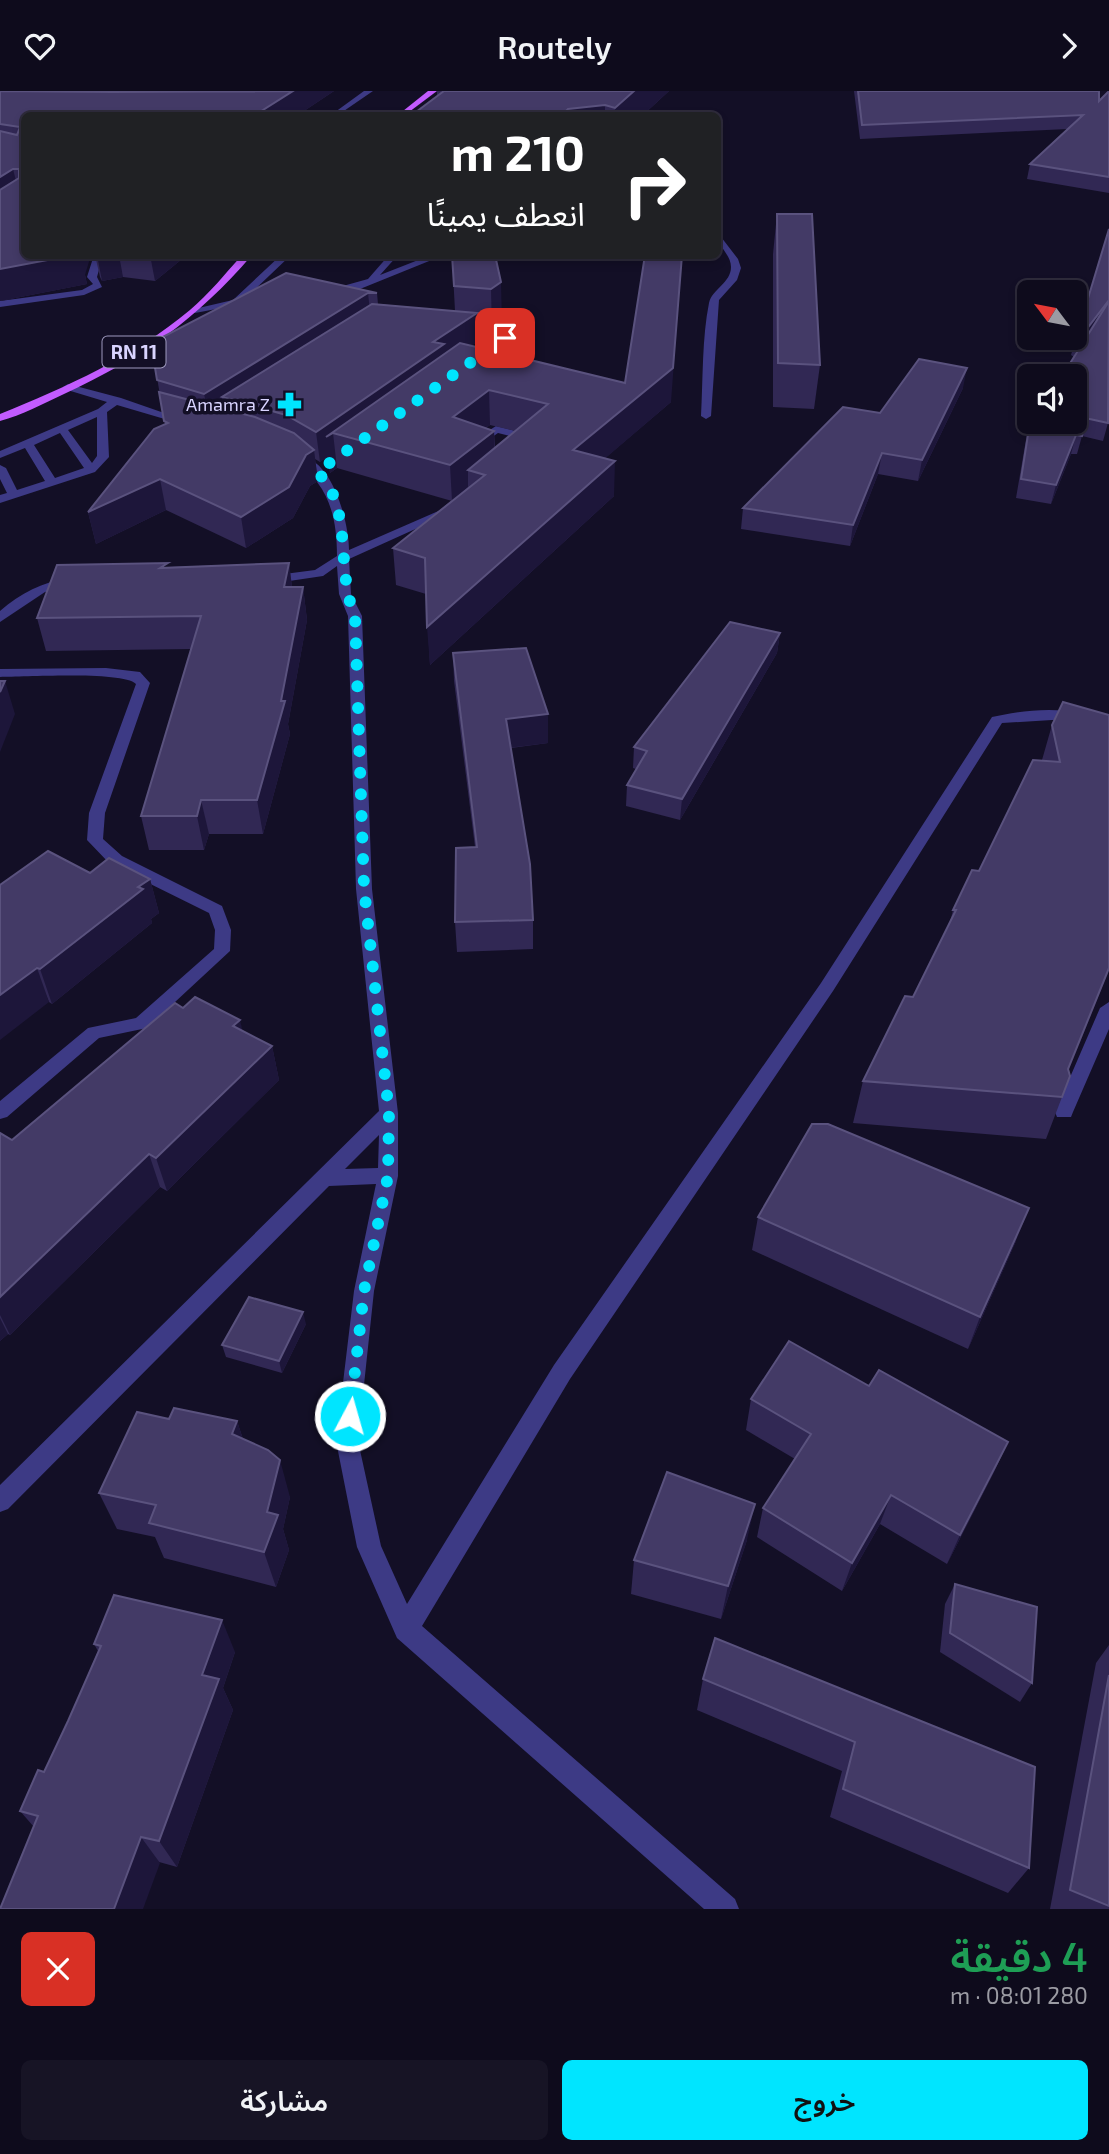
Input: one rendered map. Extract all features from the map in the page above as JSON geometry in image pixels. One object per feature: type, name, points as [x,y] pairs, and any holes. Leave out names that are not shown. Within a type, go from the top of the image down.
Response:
[{"type":"main road","points":[[405,112],[433,91]]},
{"type":"main road","name":"RN 11","points":[[0,418],[68,387],[159,338],[195,310],[244,259]]},
{"type":"street","points":[[338,112],[369,91]]},
{"type":"street","points":[[706,416],[713,300],[732,280],[736,268],[734,258],[721,240]]},
{"type":"street","points":[[0,304],[84,292],[99,285],[92,277],[98,259]]},
{"type":"street","points":[[237,301],[283,259]]},
{"type":"street","points":[[367,283],[390,259]]},
{"type":"street","points":[[314,293],[367,283],[430,259]]},
{"type":"street","points":[[195,310],[237,301],[263,299]]},
{"type":"street","points":[[438,332],[505,338],[461,370]]},
{"type":"street","points":[[68,387],[200,426]]},
{"type":"street","points":[[0,455],[102,411],[117,400]]},
{"type":"street","points":[[0,499],[91,470],[103,457],[102,411]]},
{"type":"street","points":[[62,429],[91,470]]},
{"type":"street","points":[[475,455],[463,452],[496,429],[540,440],[530,448]]},
{"type":"street","points":[[27,443],[52,483]]},
{"type":"street","points":[[285,451],[330,484],[339,516],[345,594],[355,616],[364,888],[389,1113],[388,1176],[364,1291],[347,1441],[369,1547],[406,1629],[725,1909]]},
{"type":"street","points":[[317,472],[328,464]]},
{"type":"street","points":[[0,468],[14,495]]},
{"type":"street","points":[[260,580],[287,580],[319,573],[343,558],[453,509],[463,502]]},
{"type":"street","points":[[0,618],[28,594],[55,584],[83,582]]},
{"type":"street","points":[[0,673],[135,675],[143,683],[97,813],[95,840],[116,860],[216,911],[223,930],[222,951],[141,1023],[94,1033],[0,1112]]},
{"type":"street","points":[[406,1629],[562,1372],[827,987],[997,720],[1036,713],[1098,720],[1109,726]]},
{"type":"street","points":[[1064,1112],[1109,1007]]},
{"type":"street","points":[[0,1501],[389,1113]]},
{"type":"street","points":[[323,1178],[388,1176]]},
{"type":"building","points":[[0,91],[293,91],[260,112],[21,112],[21,259],[53,259],[0,269],[0,190],[19,178],[19,169],[13,169],[0,177],[0,131],[17,135],[20,127],[0,124]]},
{"type":"building","points":[[444,91],[634,91],[615,108],[605,105],[568,109],[565,112],[416,112]]},
{"type":"building","points":[[858,91],[1099,91],[1099,101],[1109,91],[1109,177],[1030,164],[1083,115],[862,125]]},
{"type":"building","points":[[777,214],[812,214],[820,365],[778,363]]},
{"type":"building","points":[[1109,229],[1109,300],[1087,329],[1087,302]]},
{"type":"building","points":[[452,259],[496,259],[501,282],[491,289],[454,286]]},
{"type":"building","points":[[644,259],[682,259],[673,368],[573,450],[615,461],[427,627],[425,558],[393,548],[485,475],[468,470],[548,404],[489,390],[453,417],[494,431],[450,465],[333,433],[326,437],[460,343],[625,383]]},
{"type":"building","points":[[286,273],[377,293],[368,293],[204,394],[157,380],[151,343]]},
{"type":"building","points":[[1109,301],[1108,423],[1087,418],[1087,364],[1070,364],[1078,350],[1087,350],[1087,336]]},
{"type":"building","points":[[372,304],[477,313],[433,342],[444,344],[316,432],[286,415],[222,397]]},
{"type":"building","points":[[919,359],[967,368],[922,460],[882,453],[853,525],[743,508],[843,407],[880,413]]},
{"type":"building","points":[[159,392],[255,417],[294,433],[314,450],[306,455],[289,487],[241,517],[160,479],[88,512],[154,429],[168,423],[164,421]]},
{"type":"building","points":[[1028,434],[1082,434],[1076,435],[1056,485],[1021,479]]},
{"type":"building","points":[[168,563],[160,568],[289,563],[284,587],[303,587],[281,701],[285,701],[257,800],[201,800],[197,816],[141,816],[201,616],[37,618],[57,565]]},
{"type":"building","points":[[730,622],[780,633],[682,799],[627,785],[647,751],[634,747]]},
{"type":"building","points":[[526,648],[548,714],[506,719],[530,864],[533,920],[455,922],[456,848],[477,847],[453,653]]},
{"type":"building","points":[[1063,702],[1109,715],[1109,968],[1068,1069],[1070,1076],[1062,1097],[863,1081],[905,996],[913,997],[956,910],[953,910],[972,870],[979,871],[1033,760],[1060,762],[1052,725]]},
{"type":"building","points":[[48,851],[90,873],[109,858],[150,879],[138,887],[143,889],[40,969],[37,968],[0,995],[0,885]]},
{"type":"building","points":[[195,997],[240,1020],[233,1026],[272,1046],[156,1158],[149,1154],[0,1297],[0,1133],[12,1140],[175,1003],[183,1008]]},
{"type":"building","points":[[812,1124],[828,1124],[1029,1208],[980,1317],[758,1217]]},
{"type":"building","points":[[249,1297],[303,1312],[279,1361],[222,1345]]},
{"type":"building","points":[[789,1341],[869,1386],[879,1370],[1008,1442],[960,1535],[891,1495],[852,1563],[763,1508],[811,1434],[751,1399]]},
{"type":"building","points":[[174,1408],[237,1421],[232,1434],[268,1450],[280,1460],[267,1512],[278,1515],[264,1552],[149,1523],[156,1505],[99,1493],[137,1412],[169,1419]]},
{"type":"building","points":[[667,1472],[755,1504],[728,1586],[634,1560]]},
{"type":"building","points":[[955,1584],[1037,1607],[1032,1683],[950,1633]]},
{"type":"building","points":[[114,1595],[222,1620],[202,1675],[219,1679],[159,1841],[141,1837],[114,1909],[0,1909],[38,1816],[20,1811],[38,1770],[44,1772],[101,1646],[94,1644]]},
{"type":"building","points":[[715,1638],[1035,1767],[1029,1868],[843,1789],[855,1742],[703,1679]]},
{"type":"building","points":[[1109,1675],[1109,1906],[1070,1890]]},
{"type":"place","name":"Amamra Z","points":[[290,405]]},
{"type":"route","points":[[350,1416],[364,1291],[388,1176],[389,1113],[364,888],[355,616],[345,594],[343,539],[339,516],[330,484],[317,472],[505,338]]}]
